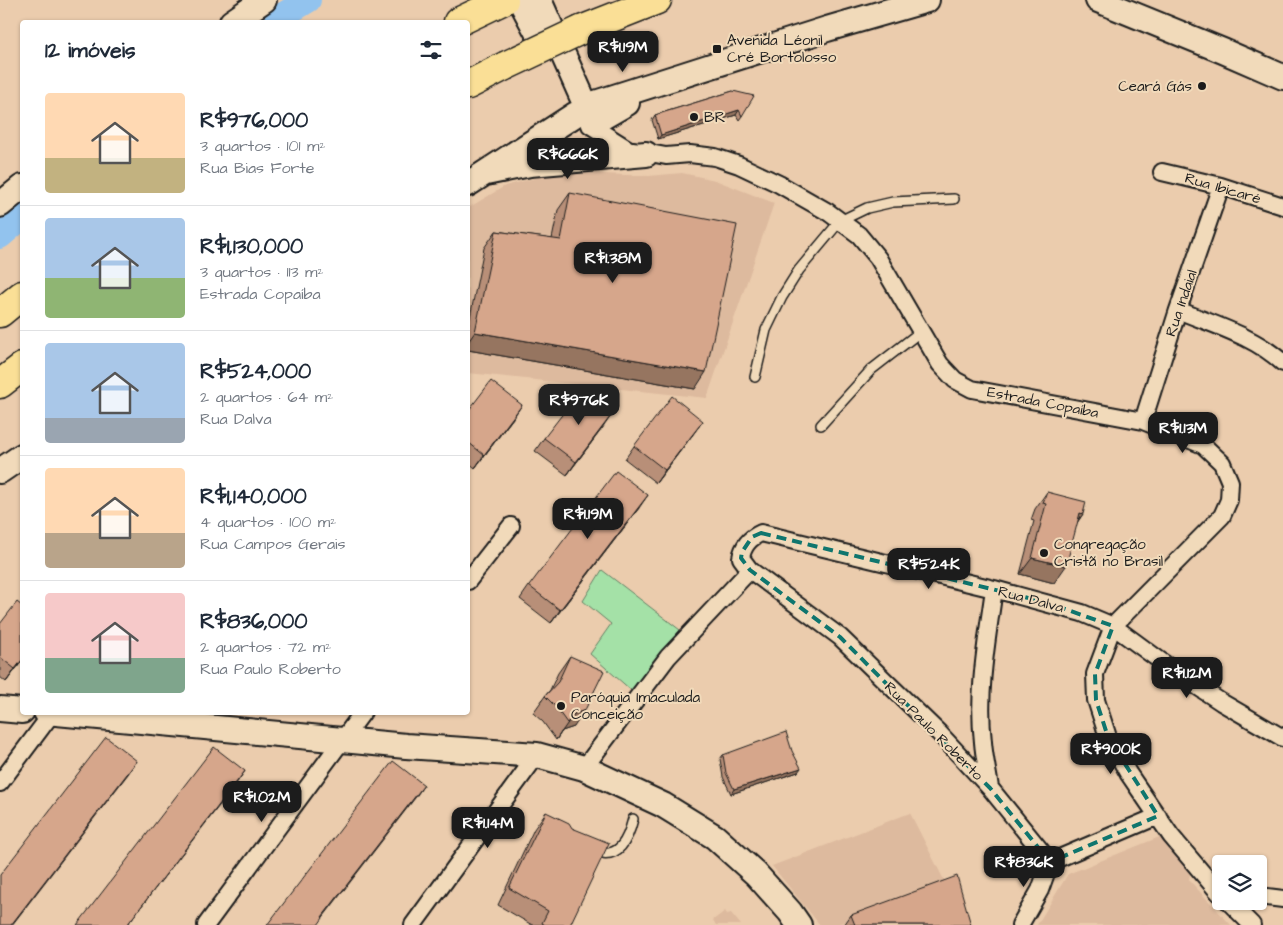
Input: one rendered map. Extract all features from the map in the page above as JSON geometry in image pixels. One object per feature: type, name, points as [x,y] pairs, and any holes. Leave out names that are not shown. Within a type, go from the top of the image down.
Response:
[{"type":"highway","points":[[463,20],[504,0]]},
{"type":"highway","points":[[470,84],[581,30],[657,0]]},
{"type":"highway","points":[[0,313],[20,297]]},
{"type":"highway","points":[[0,384],[20,369]]},
{"type":"main road","points":[[235,20],[264,0]]},
{"type":"main road","points":[[520,0],[585,117]]},
{"type":"main road","points":[[539,0],[585,117]]},
{"type":"main road","points":[[477,178],[585,117],[672,78],[715,66],[827,29],[927,0]]},
{"type":"main road","points":[[1098,0],[1283,77]]},
{"type":"main road","points":[[477,178],[530,164],[646,154]]},
{"type":"main road","points":[[0,205],[20,189]]},
{"type":"main road","points":[[0,471],[20,457]]},
{"type":"main road","points":[[0,709],[20,710]]},
{"type":"main road","points":[[74,715],[537,755],[584,768],[663,805],[715,837],[756,874],[799,925]]},
{"type":"street","name":"Estrada Copaíba","points":[[585,117],[628,149],[646,154],[666,156],[690,154],[715,157],[731,162],[779,184],[828,212],[859,235],[878,258],[940,364],[955,380],[972,389],[1143,421],[1203,446],[1222,463],[1230,482],[1229,500],[1222,516],[1114,626],[1095,674],[1096,700],[1108,737],[1128,773],[1171,836],[1212,883]]},
{"type":"street","name":"Rua Ibicaré","points":[[1162,172],[1221,186],[1283,206]]},
{"type":"street","name":"Rua Indaial","points":[[1143,421],[1178,310],[1221,186]]},
{"type":"street","points":[[1178,310],[1246,338],[1272,352],[1283,363]]},
{"type":"street","points":[[470,577],[511,526]]},
{"type":"street","name":"Rua Dalva","points":[[750,570],[741,558],[742,552],[752,537],[761,533],[994,589],[1082,613],[1114,626],[1191,683],[1283,738]]},
{"type":"street","points":[[584,768],[668,657],[750,570]]},
{"type":"street","name":"Rua Paulo Roberto","points":[[750,570],[840,637],[939,733],[990,788],[1050,862]]},
{"type":"street","points":[[990,788],[983,742],[981,712],[984,667],[994,589]]},
{"type":"street","points":[[0,782],[50,715]]},
{"type":"street","points":[[206,925],[361,715]]},
{"type":"street","points":[[413,925],[537,755]]},
{"type":"street","points":[[1020,925],[1040,890],[1050,862],[1158,816]]},
{"type":"street","points":[[1267,897],[1283,900]]},
{"type":"street","points":[[1237,910],[1252,925]]},
{"type":"lane","points":[[756,377],[766,330],[782,297],[799,270],[840,221],[867,208],[893,202],[954,199]]},
{"type":"lane","points":[[820,425],[871,370],[920,332]]},
{"type":"lane","points":[[586,848],[601,854],[610,853],[619,848],[628,838],[633,820]]},
{"type":"highlighted area","points":[[761,533],[1045,602],[1113,626],[1095,674],[1096,700],[1108,737],[1158,816],[1050,862],[990,788],[840,637],[750,570],[741,558],[742,552],[752,537]]},
{"type":"shaded area","points":[[558,172],[649,176],[682,173],[715,180],[774,203],[707,398],[470,373],[470,207],[505,186]]},
{"type":"shaded area","points":[[910,813],[946,884],[836,925],[820,925],[772,866]]},
{"type":"shaded area","points":[[1162,836],[1190,873],[1189,880],[1212,905],[1212,910],[1217,910],[1231,925],[1037,925],[1068,874]]},
{"type":"shaded area","points":[[725,911],[727,914],[731,913],[741,925],[716,925],[713,920]]},
{"type":"green space","points":[[602,570],[680,630],[632,691],[590,654],[611,624],[583,601]]},
{"type":"building","name":"BR","points":[[733,91],[754,96],[742,116],[739,110],[661,135],[655,115]]},
{"type":"building","points":[[570,193],[737,225],[706,372],[475,332],[496,231],[561,240]]},
{"type":"building","points":[[491,381],[522,405],[484,455],[470,444],[470,408]]},
{"type":"building","points":[[582,389],[613,413],[576,462],[544,438]]},
{"type":"building","points":[[672,396],[703,421],[665,470],[634,446]]},
{"type":"building","points":[[616,471],[648,495],[560,610],[529,586]]},
{"type":"building","points":[[1047,492],[1086,502],[1083,514],[1080,513],[1066,566],[1032,558],[1046,504],[1043,503]]},
{"type":"building","points":[[17,602],[20,604],[20,663],[15,669],[0,657],[0,624]]},
{"type":"building","points":[[570,656],[604,671],[585,710],[574,714],[567,723],[545,696],[558,682]]},
{"type":"building","points":[[786,732],[792,751],[801,768],[734,789],[726,773],[723,755]]},
{"type":"building","points":[[106,737],[137,761],[11,925],[0,925],[0,875]]},
{"type":"building","points":[[214,747],[245,771],[127,925],[77,925]]},
{"type":"building","points":[[393,761],[424,785],[322,917],[318,925],[267,925]]},
{"type":"building","points":[[546,812],[569,823],[572,828],[609,843],[570,925],[545,925],[542,923],[548,911],[509,888]]},
{"type":"building","points":[[957,876],[971,925],[855,925],[851,915]]},
{"type":"waterway","points":[[275,20],[308,0]]},
{"type":"waterway","points":[[0,236],[20,219]]},
{"type":"place","name":"Avenida Léonil Cré Bortolosso","points":[[717,49]]},
{"type":"place","name":"Ceará Gás","points":[[1202,86]]},
{"type":"place","name":"BR","points":[[694,117]]},
{"type":"place","name":"Congregação Cristã no Brasil","points":[[1044,553]]},
{"type":"place","name":"Paróquia Imaculada Conceição","points":[[561,706]]}]
